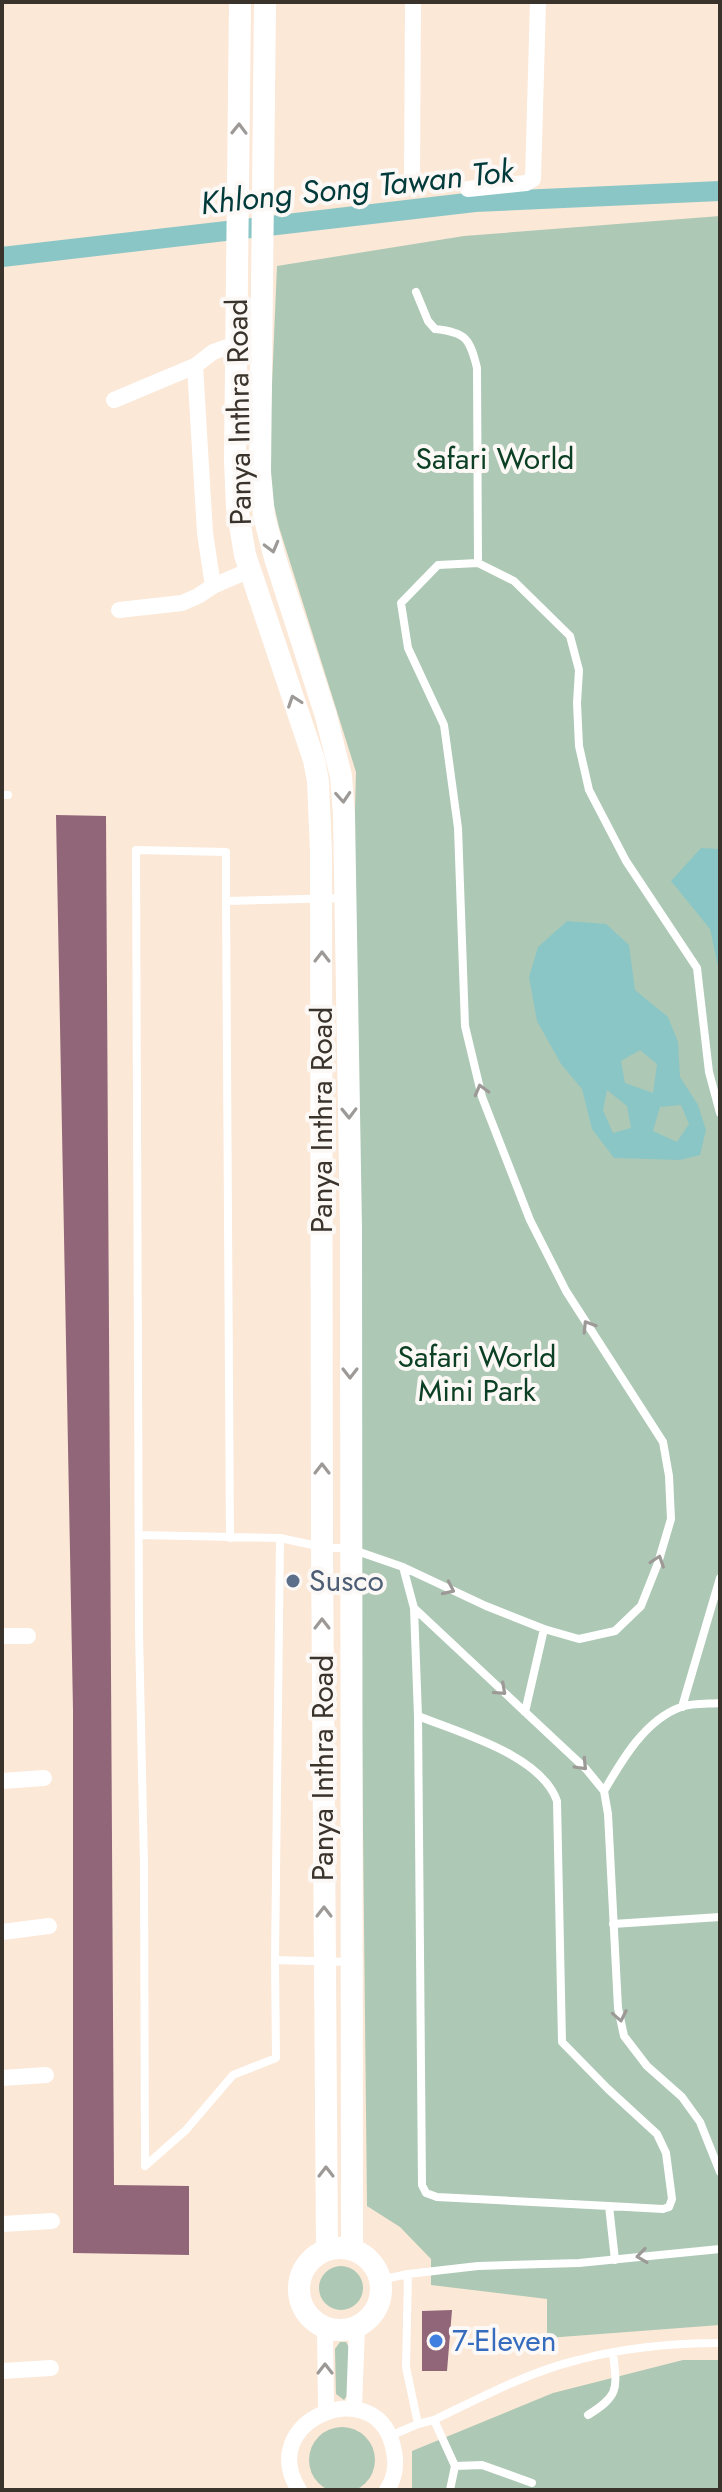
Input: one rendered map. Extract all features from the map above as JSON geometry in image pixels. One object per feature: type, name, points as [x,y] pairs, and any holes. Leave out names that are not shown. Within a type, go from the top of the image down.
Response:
[{"type":"street","name":"Panya Inthra Road","points":[[240,2],[237,507],[245,555],[314,760],[318,781],[322,900],[327,2250]]},
{"type":"street","name":"Panya Inthra Road","points":[[265,2],[260,472],[264,516],[275,558],[326,716],[341,776],[346,898],[351,1229],[352,2250]]},
{"type":"street","points":[[412,185],[413,2]]},
{"type":"street","points":[[468,189],[526,183],[533,179],[538,2]]},
{"type":"street","points":[[237,238],[262,238]]},
{"type":"street","points":[[114,400],[195,366],[213,352],[236,344]]},
{"type":"street","points":[[195,366],[205,533],[213,586]]},
{"type":"street","points":[[119,610],[182,603],[250,570]]},
{"type":"street","points":[[2,1636],[28,1636]]},
{"type":"street","points":[[2,1781],[44,1778]]},
{"type":"street","points":[[2,1932],[49,1926]]},
{"type":"street","points":[[2,2078],[46,2075]]},
{"type":"street","points":[[2,2224],[52,2221]]},
{"type":"street","points":[[327,2250],[352,2250],[367,2258],[378,2272],[382,2289],[379,2304],[370,2317],[357,2326],[341,2329],[325,2327],[311,2318],[302,2304],[299,2288],[302,2272],[312,2259],[327,2250]]},
{"type":"street","points":[[354,2409],[357,2326]]},
{"type":"street","points":[[325,2327],[326,2410]]},
{"type":"street","points":[[2,2371],[51,2368]]},
{"type":"street","points":[[299,2490],[292,2480],[289,2458],[294,2438],[307,2421],[326,2410],[354,2409],[375,2418],[390,2436],[397,2458],[393,2480],[387,2490]]},
{"type":"lane","points":[[416,292],[428,321],[435,329],[463,335],[472,349],[477,368],[478,563]]},
{"type":"lane","points":[[139,1535],[280,1538],[322,1547],[351,1549],[403,1567],[544,1629],[579,1639],[615,1631],[641,1606],[658,1563],[671,1519],[669,1476],[663,1442],[566,1291],[530,1220],[482,1097],[465,1026],[458,828],[444,725],[408,648],[401,603],[438,565],[478,563],[514,581],[570,636],[579,670],[579,746],[589,790],[626,861],[697,968],[709,1072],[720,1113]]},
{"type":"lane","points":[[230,1538],[226,852],[136,850],[145,2166],[186,2130],[233,2075],[276,2058],[280,1538]]},
{"type":"lane","points":[[226,901],[346,898]]},
{"type":"lane","points":[[403,1567],[414,1608],[418,1716],[422,2185],[426,2193],[437,2197],[669,2207],[672,2199],[666,2153],[657,2134],[562,2042],[560,1875],[557,1801],[554,1793],[548,1783],[510,1752],[418,1716]]},
{"type":"lane","points":[[682,1707],[720,1578]]},
{"type":"lane","points":[[414,1608],[586,1769],[604,1791],[608,1814],[618,2008],[624,2036],[647,2066],[682,2097],[700,2122],[720,2172]]},
{"type":"lane","points":[[525,1712],[544,1629]]},
{"type":"lane","points":[[604,1791],[625,1755],[656,1723],[682,1707],[720,1703]]},
{"type":"lane","points":[[613,1924],[720,1917]]},
{"type":"lane","points":[[275,1960],[350,1962]]},
{"type":"lane","points":[[609,2206],[615,2260]]},
{"type":"lane","points":[[380,2280],[478,2266],[579,2263],[720,2249]]},
{"type":"lane","points":[[408,2274],[406,2367],[418,2424]]},
{"type":"lane","points":[[390,2436],[434,2420],[540,2372],[577,2360],[691,2343],[720,2343]]},
{"type":"lane","points":[[588,2415],[606,2404],[613,2395],[616,2382],[613,2353]]},
{"type":"lane","points":[[434,2420],[455,2466],[450,2490]]},
{"type":"lane","points":[[455,2466],[482,2465],[532,2483]]},
{"type":"green space","name":"Safari World","points":[[720,216],[720,2325],[547,2338],[547,2299],[431,2285],[431,2259],[400,2227],[367,2206],[353,889],[356,772],[279,527],[268,479],[277,266],[464,236]]},
{"type":"green space","points":[[341,2266],[356,2273],[363,2288],[356,2303],[341,2310],[326,2303],[319,2288],[326,2273]]},
{"type":"green space","points":[[340,2342],[346,2342],[350,2349],[348,2394],[344,2400],[336,2394],[335,2349]]},
{"type":"green space","points":[[683,2360],[720,2360],[720,2490],[412,2490],[412,2451],[553,2393]]},
{"type":"green space","points":[[336,2427],[348,2427],[360,2432],[370,2442],[375,2460],[373,2473],[360,2488],[348,2493],[336,2493],[324,2488],[314,2478],[309,2466],[309,2454],[314,2442],[324,2432]]},
{"type":"water","points":[[701,848],[720,849],[720,976],[710,929],[671,881]]},
{"type":"water","points":[[567,921],[606,924],[629,945],[635,990],[668,1017],[678,1042],[680,1077],[698,1105],[706,1130],[700,1155],[680,1160],[614,1158],[592,1129],[582,1089],[561,1064],[537,1021],[529,977],[538,947]],"holes":[[[640,1050],[657,1064],[653,1093],[625,1083],[621,1061]],[[607,1090],[627,1106],[631,1128],[613,1133],[603,1110]],[[681,1105],[689,1124],[677,1142],[653,1131],[660,1107]]]},
{"type":"building","points":[[56,815],[106,816],[114,2185],[189,2186],[189,2255],[73,2253],[73,1710]]},
{"type":"building","name":"7-Eleven","points":[[452,2310],[447,2371],[422,2371],[422,2311]]},
{"type":"waterway","name":"Khlong Song Tawan Tok","points":[[2,257],[475,202],[720,191]]},
{"type":"place","name":"Susco","points":[[293,1581]]},
{"type":"place","name":"7-Eleven","points":[[436,2341]]},
{"type":"park label","name":"Safari World Mini Park","points":[[477,1374]]}]
